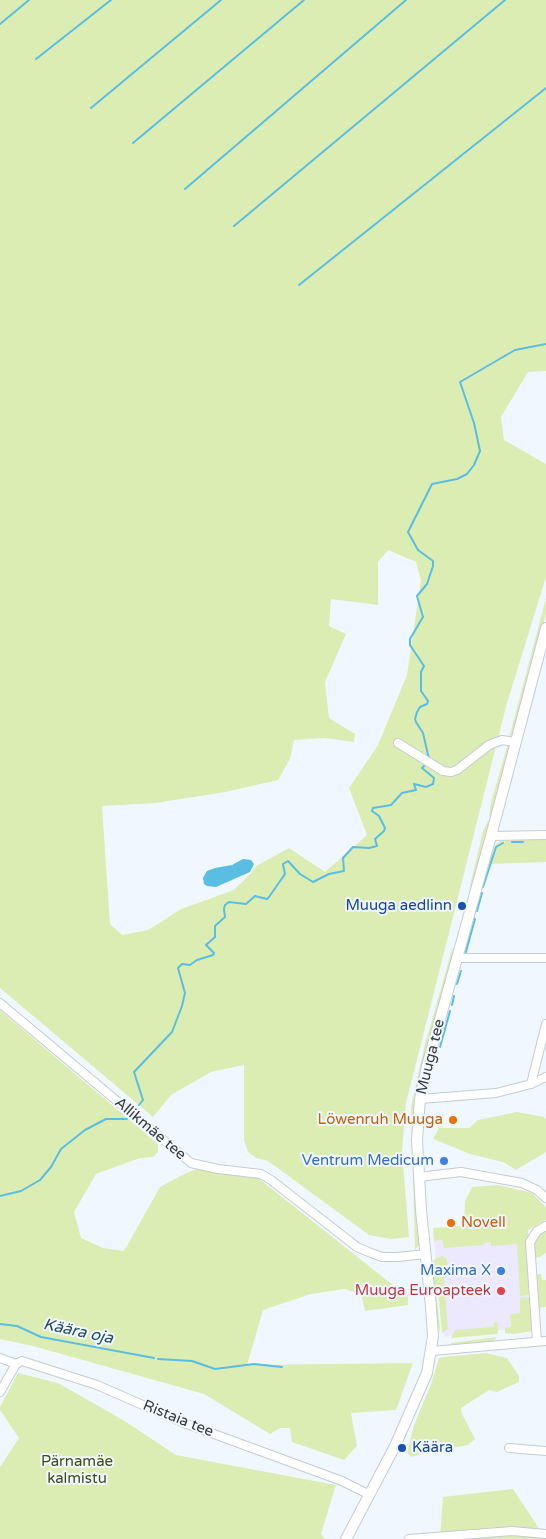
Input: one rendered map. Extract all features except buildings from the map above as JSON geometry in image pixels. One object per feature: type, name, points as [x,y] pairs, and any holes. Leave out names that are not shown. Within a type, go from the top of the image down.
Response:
[{"type":"main road","name":"Muuga tee","points":[[346,1539],[370,1495],[420,1392],[432,1351],[431,1307],[417,1140],[420,1099],[427,1066],[546,628]]},
{"type":"street","points":[[398,744],[443,771],[451,772],[457,770],[490,745],[502,740],[515,742]]},
{"type":"street","points":[[491,836],[546,835]]},
{"type":"street","points":[[457,958],[546,958]]},
{"type":"street","name":"Allikmäe tee","points":[[0,1004],[191,1163],[218,1169],[260,1174],[271,1180],[357,1247],[371,1254],[396,1257],[426,1254]]},
{"type":"street","points":[[531,1084],[546,1024]]},
{"type":"street","points":[[420,1099],[496,1093],[531,1084],[546,1077]]},
{"type":"street","points":[[419,1177],[461,1172],[522,1183],[537,1190],[546,1198]]},
{"type":"street","points":[[537,1342],[530,1242],[537,1231],[546,1226]]},
{"type":"street","points":[[432,1351],[546,1341]]},
{"type":"street","name":"Ristaia tee","points":[[0,1358],[16,1364],[22,1361],[97,1386],[184,1423],[342,1480],[370,1495]]},
{"type":"street","points":[[0,1392],[16,1364]]},
{"type":"street","points":[[509,1448],[546,1451]]},
{"type":"street","points":[[409,1539],[512,1532],[546,1534]]},
{"type":"shaded area","points":[[515,1233],[523,1240],[528,1313],[510,1314],[511,1329],[444,1337],[434,1241]]},
{"type":"green space","points":[[0,0],[546,0],[546,371],[528,372],[501,417],[504,440],[546,464],[546,577],[507,703],[406,1103],[402,1151],[409,1237],[391,1239],[369,1235],[268,1161],[256,1158],[248,1152],[244,1140],[244,1065],[211,1072],[171,1095],[153,1117],[0,988]],"holes":[[[388,550],[416,562],[421,580],[407,675],[378,745],[349,788],[367,835],[325,872],[289,848],[256,866],[234,890],[181,909],[148,930],[122,935],[110,924],[102,806],[156,803],[225,792],[278,780],[290,759],[294,740],[324,738],[354,742],[355,734],[329,718],[325,682],[346,634],[329,626],[331,599],[378,605],[378,562]]]},
{"type":"green space","points":[[546,598],[546,614],[514,732],[509,738]]},
{"type":"green space","points":[[508,743],[510,746],[490,818],[491,802]]},
{"type":"green space","points":[[488,821],[490,821],[476,874],[468,894],[483,831]]},
{"type":"green space","points":[[546,839],[546,862],[489,864],[496,844],[501,841]]},
{"type":"green space","points":[[453,948],[455,949],[424,1063],[419,1245],[415,1250],[411,1107],[424,1048]]},
{"type":"green space","points":[[0,1010],[158,1144],[158,1152],[153,1157],[140,1158],[96,1174],[74,1212],[81,1238],[103,1248],[124,1251],[160,1187],[202,1167],[248,1170],[408,1297],[408,1305],[365,1311],[361,1294],[345,1289],[311,1294],[263,1310],[247,1365],[413,1363],[396,1410],[351,1413],[357,1446],[344,1460],[292,1442],[290,1428],[280,1428],[270,1434],[204,1394],[33,1346],[0,1339]]},
{"type":"green space","points":[[517,1112],[546,1119],[546,1152],[516,1170],[503,1162],[470,1154],[433,1139],[439,1128],[469,1128],[478,1120]]},
{"type":"green space","points":[[498,1185],[532,1193],[546,1207],[546,1220],[528,1230],[531,1295],[520,1296],[517,1244],[491,1246],[491,1242],[484,1243],[484,1245],[444,1248],[442,1240],[434,1241],[433,1228],[464,1226],[465,1201],[472,1187]]},
{"type":"green space","points":[[546,1229],[546,1253],[534,1258],[532,1245],[535,1236]]},
{"type":"green space","points":[[442,1256],[447,1259],[448,1265],[443,1265],[445,1289],[436,1291],[439,1334],[432,1264],[435,1259]]},
{"type":"green space","points":[[541,1274],[542,1280],[546,1280],[546,1307],[539,1308],[534,1275]]},
{"type":"green space","points":[[438,1292],[445,1292],[448,1329],[442,1333]]},
{"type":"green space","points":[[531,1297],[534,1331],[514,1334],[505,1333],[505,1328],[511,1327],[510,1314],[520,1313],[520,1298]]},
{"type":"green space","points":[[495,1321],[498,1324],[498,1334],[451,1338],[455,1330],[493,1327]]},
{"type":"green space","points":[[497,1337],[494,1341],[451,1345],[451,1343]]},
{"type":"green space","points":[[486,1353],[507,1358],[519,1376],[519,1382],[497,1392],[489,1390],[461,1408],[462,1414],[475,1439],[468,1445],[444,1447],[411,1457],[407,1453],[414,1425],[431,1384],[439,1358]]},
{"type":"green space","name":"Pärnamäe kalmistu","points":[[18,1373],[58,1383],[123,1420],[176,1455],[336,1485],[321,1534],[325,1539],[0,1539],[0,1467],[19,1438],[0,1410],[0,1407]]},
{"type":"green space","points":[[513,1489],[546,1539],[440,1539],[443,1497]]},
{"type":"water","points":[[243,859],[251,860],[254,864],[250,872],[216,887],[204,884],[203,878],[207,871],[232,865]]},
{"type":"waterway","points":[[0,24],[29,0]]},
{"type":"waterway","points":[[36,59],[111,0]]},
{"type":"waterway","points":[[91,108],[221,0]]},
{"type":"waterway","points":[[133,143],[304,0]]},
{"type":"waterway","points":[[185,189],[406,0]]},
{"type":"waterway","points":[[234,226],[505,0]]},
{"type":"waterway","points":[[299,285],[546,88]]},
{"type":"waterway","name":"Käära oja","points":[[429,759],[423,733],[415,719],[420,707],[427,704],[428,701],[421,691],[421,672],[424,666],[410,645],[410,639],[423,617],[417,596],[427,584],[433,561],[418,550],[408,532],[432,484],[457,479],[467,474],[474,465],[480,451],[474,423],[460,382],[515,350],[546,344]]},
{"type":"waterway","name":"Käära oja","points":[[139,1105],[143,1100],[134,1072],[172,1032],[182,1006],[185,993],[178,968],[182,964],[190,965],[197,960],[213,955],[214,953],[206,945],[215,937],[215,926],[225,917],[225,905],[229,902],[246,904],[255,896],[267,899],[285,874],[283,864],[288,861],[300,874],[313,882],[329,874],[344,871],[343,858],[353,847],[369,848],[377,846],[375,839],[384,831],[385,828],[379,816],[372,811],[373,808],[391,805],[402,793],[416,790],[414,784],[426,787],[433,784],[434,778],[422,768],[426,764]]},
{"type":"waterway","points":[[512,842],[523,842]]},
{"type":"waterway","points":[[483,887],[496,847],[503,843]]},
{"type":"waterway","points":[[477,911],[482,893]]},
{"type":"waterway","points":[[465,955],[475,919]]},
{"type":"waterway","points":[[457,984],[461,971]]},
{"type":"waterway","points":[[452,1005],[454,996]]},
{"type":"waterway","points":[[440,1047],[450,1011]]},
{"type":"waterway","name":"Käära oja","points":[[0,1196],[21,1191],[40,1180],[51,1167],[61,1149],[85,1130],[106,1119],[127,1119]]},
{"type":"waterway","name":"Käära oja","points":[[0,1324],[17,1326],[41,1337],[154,1358]]},
{"type":"waterway","name":"Käära oja","points":[[158,1359],[192,1361],[215,1369],[254,1364],[282,1367]]},
{"type":"place","name":"Muuga aedlinn","points":[[462,906]]},
{"type":"place","name":"Löwenruh Muuga","points":[[453,1120]]},
{"type":"place","name":"Ventrum Medicum","points":[[444,1161]]},
{"type":"place","name":"Novell","points":[[451,1223]]},
{"type":"place","name":"Maxima X","points":[[501,1271]]},
{"type":"place","name":"Muuga Euroapteek","points":[[501,1291]]},
{"type":"place","name":"Käära","points":[[402,1448]]}]
